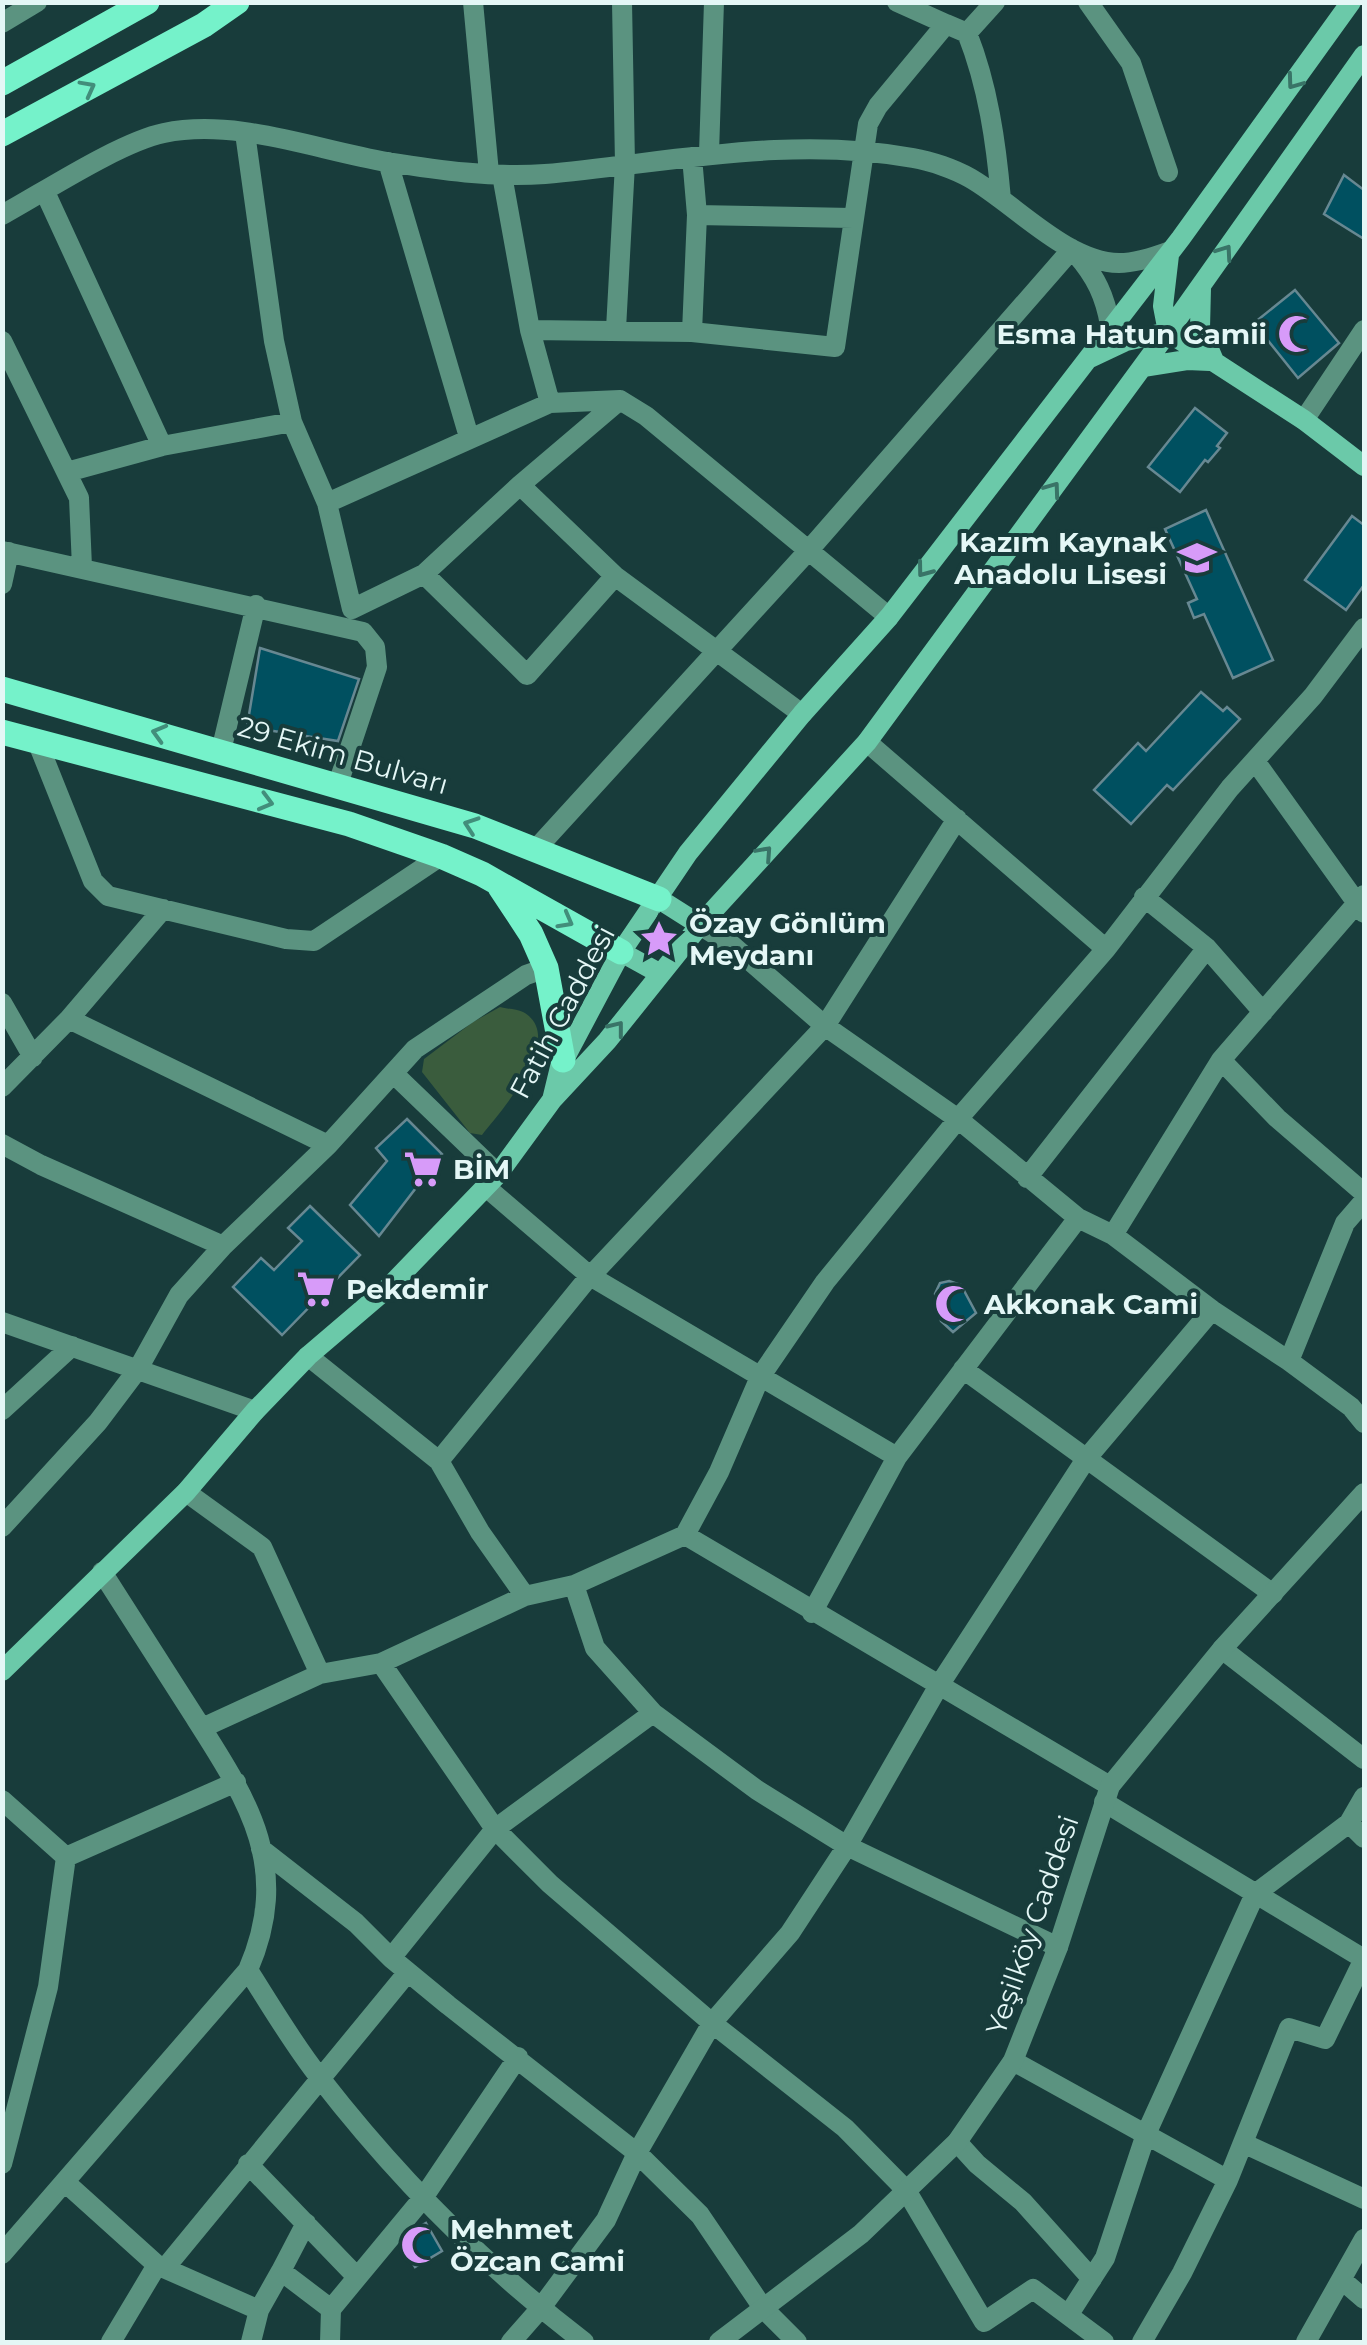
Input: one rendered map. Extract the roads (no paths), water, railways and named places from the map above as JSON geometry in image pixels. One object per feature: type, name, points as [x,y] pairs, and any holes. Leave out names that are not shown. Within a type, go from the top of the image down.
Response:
[{"type":"main road","points":[[2,83],[147,2]]},
{"type":"main road","points":[[2,134],[204,25],[237,2]]},
{"type":"main road","name":"Fatih Caddesi","points":[[2,1671],[186,1492],[308,1356],[390,1286],[492,1180],[552,1100],[563,1060],[621,952],[688,853],[888,617],[1170,251],[1351,2]]},
{"type":"main road","points":[[552,1100],[607,1040],[700,925],[867,742],[1202,286],[1358,82],[1364,55]]},
{"type":"main road","points":[[1170,251],[1162,306],[1168,332],[1363,462]]},
{"type":"main road","points":[[1202,286],[1198,298],[1200,328],[1214,362]]},
{"type":"main road","points":[[1080,365],[1126,341],[1168,332]]},
{"type":"main road","points":[[1142,367],[1187,360],[1214,362]]},
{"type":"main road","name":"29 Ekim Bulvarı","points":[[2,689],[475,826],[659,898]]},
{"type":"main road","points":[[2,732],[350,824],[442,856],[659,973]]},
{"type":"main road","points":[[497,883],[531,934],[546,968],[563,1060]]},
{"type":"main road","points":[[659,898],[700,925]]},
{"type":"street","points":[[2,22],[37,2]]},
{"type":"street","points":[[472,2],[496,174],[550,403]]},
{"type":"street","points":[[616,329],[625,164],[622,2]]},
{"type":"street","points":[[692,332],[714,2]]},
{"type":"street","points":[[897,2],[967,33],[995,136],[1001,199]]},
{"type":"street","points":[[967,33],[996,2]]},
{"type":"street","points":[[1088,2],[1131,63],[1168,172]]},
{"type":"street","points":[[530,330],[692,332],[835,347],[868,124],[878,106],[946,24]]},
{"type":"street","points":[[2,215],[160,133],[194,128],[245,133],[388,162],[496,174],[773,149],[864,150],[920,159],[968,176],[1072,249],[1098,260],[1118,263],[1170,251]]},
{"type":"street","points":[[245,133],[274,341],[292,422],[327,503],[350,617],[371,638],[378,656],[338,784]]},
{"type":"street","points":[[388,162],[468,437]]},
{"type":"street","points":[[45,192],[162,446]]},
{"type":"street","points":[[697,215],[852,218]]},
{"type":"street","points":[[1072,249],[1095,277],[1106,301],[1110,325]]},
{"type":"street","points":[[536,850],[809,550],[1072,249]]},
{"type":"street","points":[[1304,420],[1364,330]]},
{"type":"street","points":[[2,341],[79,498],[82,567]]},
{"type":"street","points":[[327,503],[550,403],[620,400],[646,416],[888,617]]},
{"type":"street","points":[[2,584],[6,551],[256,605],[350,617],[424,574],[620,400]]},
{"type":"street","points":[[67,472],[162,446],[292,422]]},
{"type":"street","points":[[520,485],[615,576],[802,714]]},
{"type":"street","points":[[424,574],[527,675],[615,576]]},
{"type":"street","points":[[221,751],[256,605]]},
{"type":"street","points":[[202,1728],[320,1674],[381,1663],[525,1596],[574,1585],[685,1535],[719,1472],[760,1377],[825,1282],[958,1120],[1106,950],[1144,897],[1254,761],[1313,696],[1364,628]]},
{"type":"street","points":[[37,741],[93,881],[108,896],[286,939],[314,942],[442,856]]},
{"type":"street","points":[[867,742],[1106,950]]},
{"type":"street","points":[[1113,1235],[1221,1060],[1362,904],[1254,761]]},
{"type":"street","points":[[440,1462],[590,1276],[825,1026],[957,818]]},
{"type":"street","points":[[1144,897],[1207,948],[1263,1012]]},
{"type":"street","points":[[2,1088],[70,1020],[163,909]]},
{"type":"street","points":[[700,925],[733,946],[825,1026],[958,1120],[1078,1218],[1113,1235],[1212,1310],[1289,1360],[1351,1407],[1364,1423]]},
{"type":"street","points":[[1027,1178],[1207,948]]},
{"type":"street","points":[[2,1527],[98,1422],[138,1369],[179,1295],[224,1246],[328,1145],[415,1050],[526,975],[546,968]]},
{"type":"street","points":[[2,1003],[32,1057]]},
{"type":"street","points":[[70,1020],[328,1145]]},
{"type":"street","points":[[1221,1060],[1277,1118],[1364,1193]]},
{"type":"street","points":[[394,1074],[492,1180],[590,1276],[897,1457]]},
{"type":"street","points":[[2,1144],[224,1246]]},
{"type":"street","points":[[1289,1360],[1345,1223],[1364,1201]]},
{"type":"street","points":[[812,1613],[897,1457],[1078,1218]]},
{"type":"street","points":[[510,2342],[540,2309],[606,2220],[637,2153],[712,2023],[790,1933],[847,1846],[938,1686],[1086,1459],[1212,1310]]},
{"type":"street","points":[[2,1322],[255,1411]]},
{"type":"street","points":[[2,1410],[72,1346]]},
{"type":"street","points":[[308,1356],[440,1462],[480,1532],[525,1596]]},
{"type":"street","points":[[963,1369],[1274,1594]]},
{"type":"street","points":[[186,1492],[262,1547],[320,1674]]},
{"type":"street","name":"Yeşilköy Caddesi","points":[[720,2342],[860,2234],[957,2142],[1013,2061],[1058,1947],[1107,1794],[1222,1649],[1364,1493]]},
{"type":"street","points":[[685,1535],[938,1686],[1255,1894],[1364,1959],[1324,2039],[1288,2028],[1246,2144],[1182,2273],[1142,2342]]},
{"type":"street","points":[[5,2247],[66,2183],[248,1970],[260,1943],[268,1887],[258,1827],[236,1782],[102,1572]]},
{"type":"street","points":[[574,1585],[595,1648],[653,1713],[758,1790],[847,1846],[1058,1947]]},
{"type":"street","points":[[1222,1649],[1363,1756]]},
{"type":"street","points":[[381,1663],[495,1828],[550,1884],[712,2023],[845,2128],[906,2190],[984,2322],[1033,2289],[1104,2342]]},
{"type":"street","points":[[111,2342],[161,2267],[319,2077],[495,1828],[653,1713]]},
{"type":"street","points":[[66,1857],[236,1782]]},
{"type":"street","points":[[1069,2314],[1106,2258],[1146,2134],[1255,1894],[1348,1822],[1364,1796]]},
{"type":"street","points":[[2,1800],[66,1857]]},
{"type":"street","points":[[1348,1822],[1364,1838]]},
{"type":"street","points":[[261,1849],[637,2153],[700,2215],[764,2308],[798,2342]]},
{"type":"street","points":[[2,2164],[48,1987],[66,1857]]},
{"type":"street","points":[[248,1970],[319,2077],[423,2198],[540,2309],[584,2342]]},
{"type":"street","points":[[330,2342],[331,2309],[423,2198],[518,2057]]},
{"type":"street","points":[[1013,2061],[1228,2180]]},
{"type":"street","points":[[957,2142],[1023,2202],[1092,2279]]},
{"type":"street","points":[[1246,2144],[1364,2199]]},
{"type":"street","points":[[248,2164],[357,2277]]},
{"type":"street","points":[[66,2183],[161,2267],[259,2310]]},
{"type":"street","points":[[250,2342],[259,2310],[306,2224]]},
{"type":"street","points":[[1306,2342],[1364,2239]]},
{"type":"street","points":[[281,2272],[331,2309]]},
{"type":"street","points":[[1342,2280],[1364,2299]]},
{"type":"place","name":"Esma Hatun Camii","points":[[1297,334]]},
{"type":"place","name":"Kazım Kaynak Anadolu Lisesi","points":[[1197,558]]},
{"type":"place","name":"Özay Gönlüm Meydanı","points":[[659,939]]},
{"type":"place","name":"BİM","points":[[423,1169]]},
{"type":"place","name":"Pekdemir","points":[[316,1289]]},
{"type":"place","name":"Akkonak Cami","points":[[954,1304]]},
{"type":"place","name":"Mehmet Özcan Cami","points":[[420,2245]]}]
